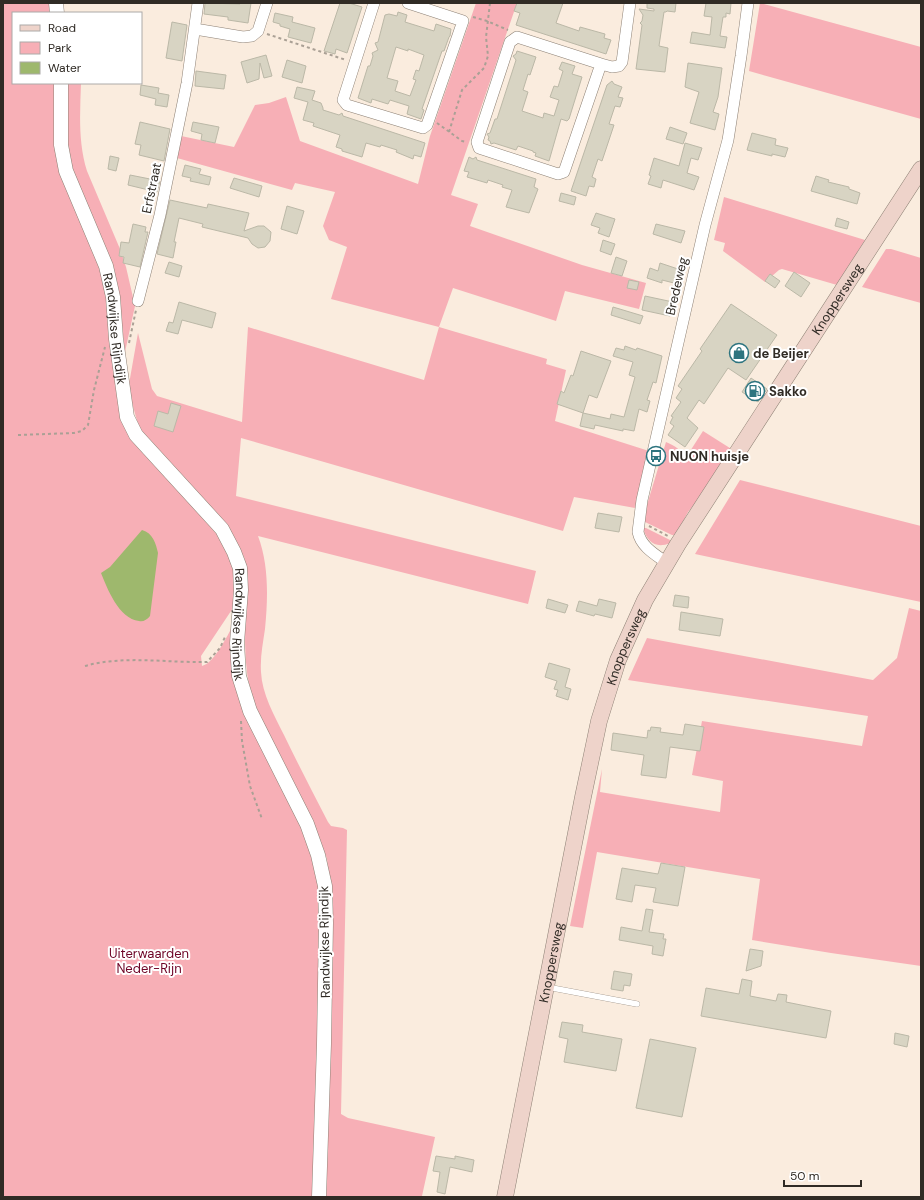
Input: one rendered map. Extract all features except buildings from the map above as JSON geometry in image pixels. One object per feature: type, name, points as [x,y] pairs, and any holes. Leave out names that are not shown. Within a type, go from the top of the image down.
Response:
[{"type":"main road","name":"Knoppersweg","points":[[505,1197],[582,797],[599,721],[618,660],[645,600],[678,544],[921,169]]},
{"type":"street","name":"Erfstraat","points":[[138,301],[160,215],[186,83],[198,3]]},
{"type":"street","points":[[195,29],[243,37],[252,36],[258,31],[267,3]]},
{"type":"street","points":[[374,3],[356,64],[343,100],[347,105],[423,128],[427,125],[463,21],[408,3]]},
{"type":"street","points":[[601,64],[564,172],[558,174],[480,148],[476,142],[510,42],[517,38],[601,64],[612,67],[619,66],[622,62],[630,3]]},
{"type":"street","name":"Bredeweg","points":[[667,563],[643,544],[638,532],[642,500],[705,225],[728,140],[748,3]]},
{"type":"street","name":"Randwijkse Rijndijk","points":[[61,84],[60,145],[66,172],[106,266],[113,297],[116,339],[127,417],[136,435],[222,529],[234,552],[240,568],[237,643],[239,676],[250,711],[307,824],[318,855],[325,886],[326,924],[319,1197]]},
{"type":"lane","points":[[545,987],[637,1004]]},
{"type":"path","points":[[449,132],[462,90],[484,68],[488,56],[486,37],[490,3]]},
{"type":"path","points":[[463,21],[472,17],[487,21],[508,30],[517,38]]},
{"type":"path","points":[[258,31],[356,64]]},
{"type":"path","points":[[427,125],[435,122],[462,141],[476,142]]},
{"type":"path","points":[[128,346],[138,301]]},
{"type":"path","points":[[18,435],[74,433],[82,431],[88,425],[94,390],[106,342]]},
{"type":"path","points":[[639,522],[673,538],[678,544]]},
{"type":"path","points":[[85,666],[97,662],[119,661],[164,660],[181,663],[207,662],[220,648],[225,636]]},
{"type":"path","points":[[241,719],[242,741],[250,786],[262,819]]},
{"type":"green space","name":"Uiterwaarden Neder-Rijn","points":[[3,3],[53,3],[54,12],[12,12],[12,84],[57,84],[57,144],[107,284],[122,408],[210,526],[227,546],[234,561],[237,602],[201,656],[202,666],[207,664],[217,653],[236,620],[234,660],[298,816],[318,876],[320,901],[314,1197],[3,1197]]},
{"type":"green space","points":[[476,3],[517,3],[451,195],[478,204],[470,226],[582,265],[646,283],[639,309],[565,291],[556,321],[453,288],[439,327],[331,299],[347,247],[329,240],[323,226],[335,192],[295,183],[292,190],[177,158],[181,136],[234,147],[255,105],[269,103],[286,97],[300,141],[418,184],[430,136]]},
{"type":"green space","points":[[760,3],[921,47],[921,119],[749,71]]},
{"type":"green space","points":[[66,84],[81,84],[80,127],[84,160],[87,171],[120,249],[126,267],[135,306],[125,352],[120,308],[69,158]]},
{"type":"green space","points":[[724,197],[865,240],[837,285],[782,269],[765,282],[723,251],[725,243],[714,240]]},
{"type":"green space","points":[[886,249],[891,249],[921,258],[921,303],[862,287]]},
{"type":"green space","points":[[248,327],[424,380],[439,327],[547,359],[546,364],[566,370],[555,421],[649,451],[635,508],[574,497],[563,531],[241,438],[236,496],[536,571],[528,604],[258,536],[262,547],[267,582],[266,617],[261,661],[262,680],[266,696],[300,768],[328,822],[331,826],[347,830],[341,1114],[348,1118],[435,1137],[422,1196],[424,1197],[325,1197],[329,879],[327,859],[320,840],[256,708],[249,686],[245,646],[247,569],[244,557],[237,545],[139,428],[131,399],[129,384],[138,333],[152,389],[157,396],[242,422]]},
{"type":"green space","points":[[703,431],[733,450],[709,486],[688,512],[676,535],[672,535],[645,522],[643,518],[666,442],[677,448],[685,459]]},
{"type":"green space","points":[[740,480],[921,526],[921,602],[695,554]]},
{"type":"green space","points":[[643,528],[646,528],[670,540],[670,543],[665,545],[656,545],[647,537]]},
{"type":"green space","points":[[909,608],[921,611],[921,966],[752,940],[760,879],[597,852],[583,928],[570,926],[602,769],[600,792],[720,812],[723,781],[692,775],[702,721],[862,746],[868,716],[628,680],[647,638],[873,680],[897,658]]},
{"type":"water","points":[[142,530],[146,531],[151,536],[158,553],[150,616],[148,619],[140,621],[125,615],[120,609],[110,594],[101,573],[110,567]]},
{"type":"place","name":"de Beijer","points":[[739,353]]},
{"type":"place","name":"Sakko","points":[[755,391]]},
{"type":"place","name":"NUON huisje","points":[[656,456]]}]
